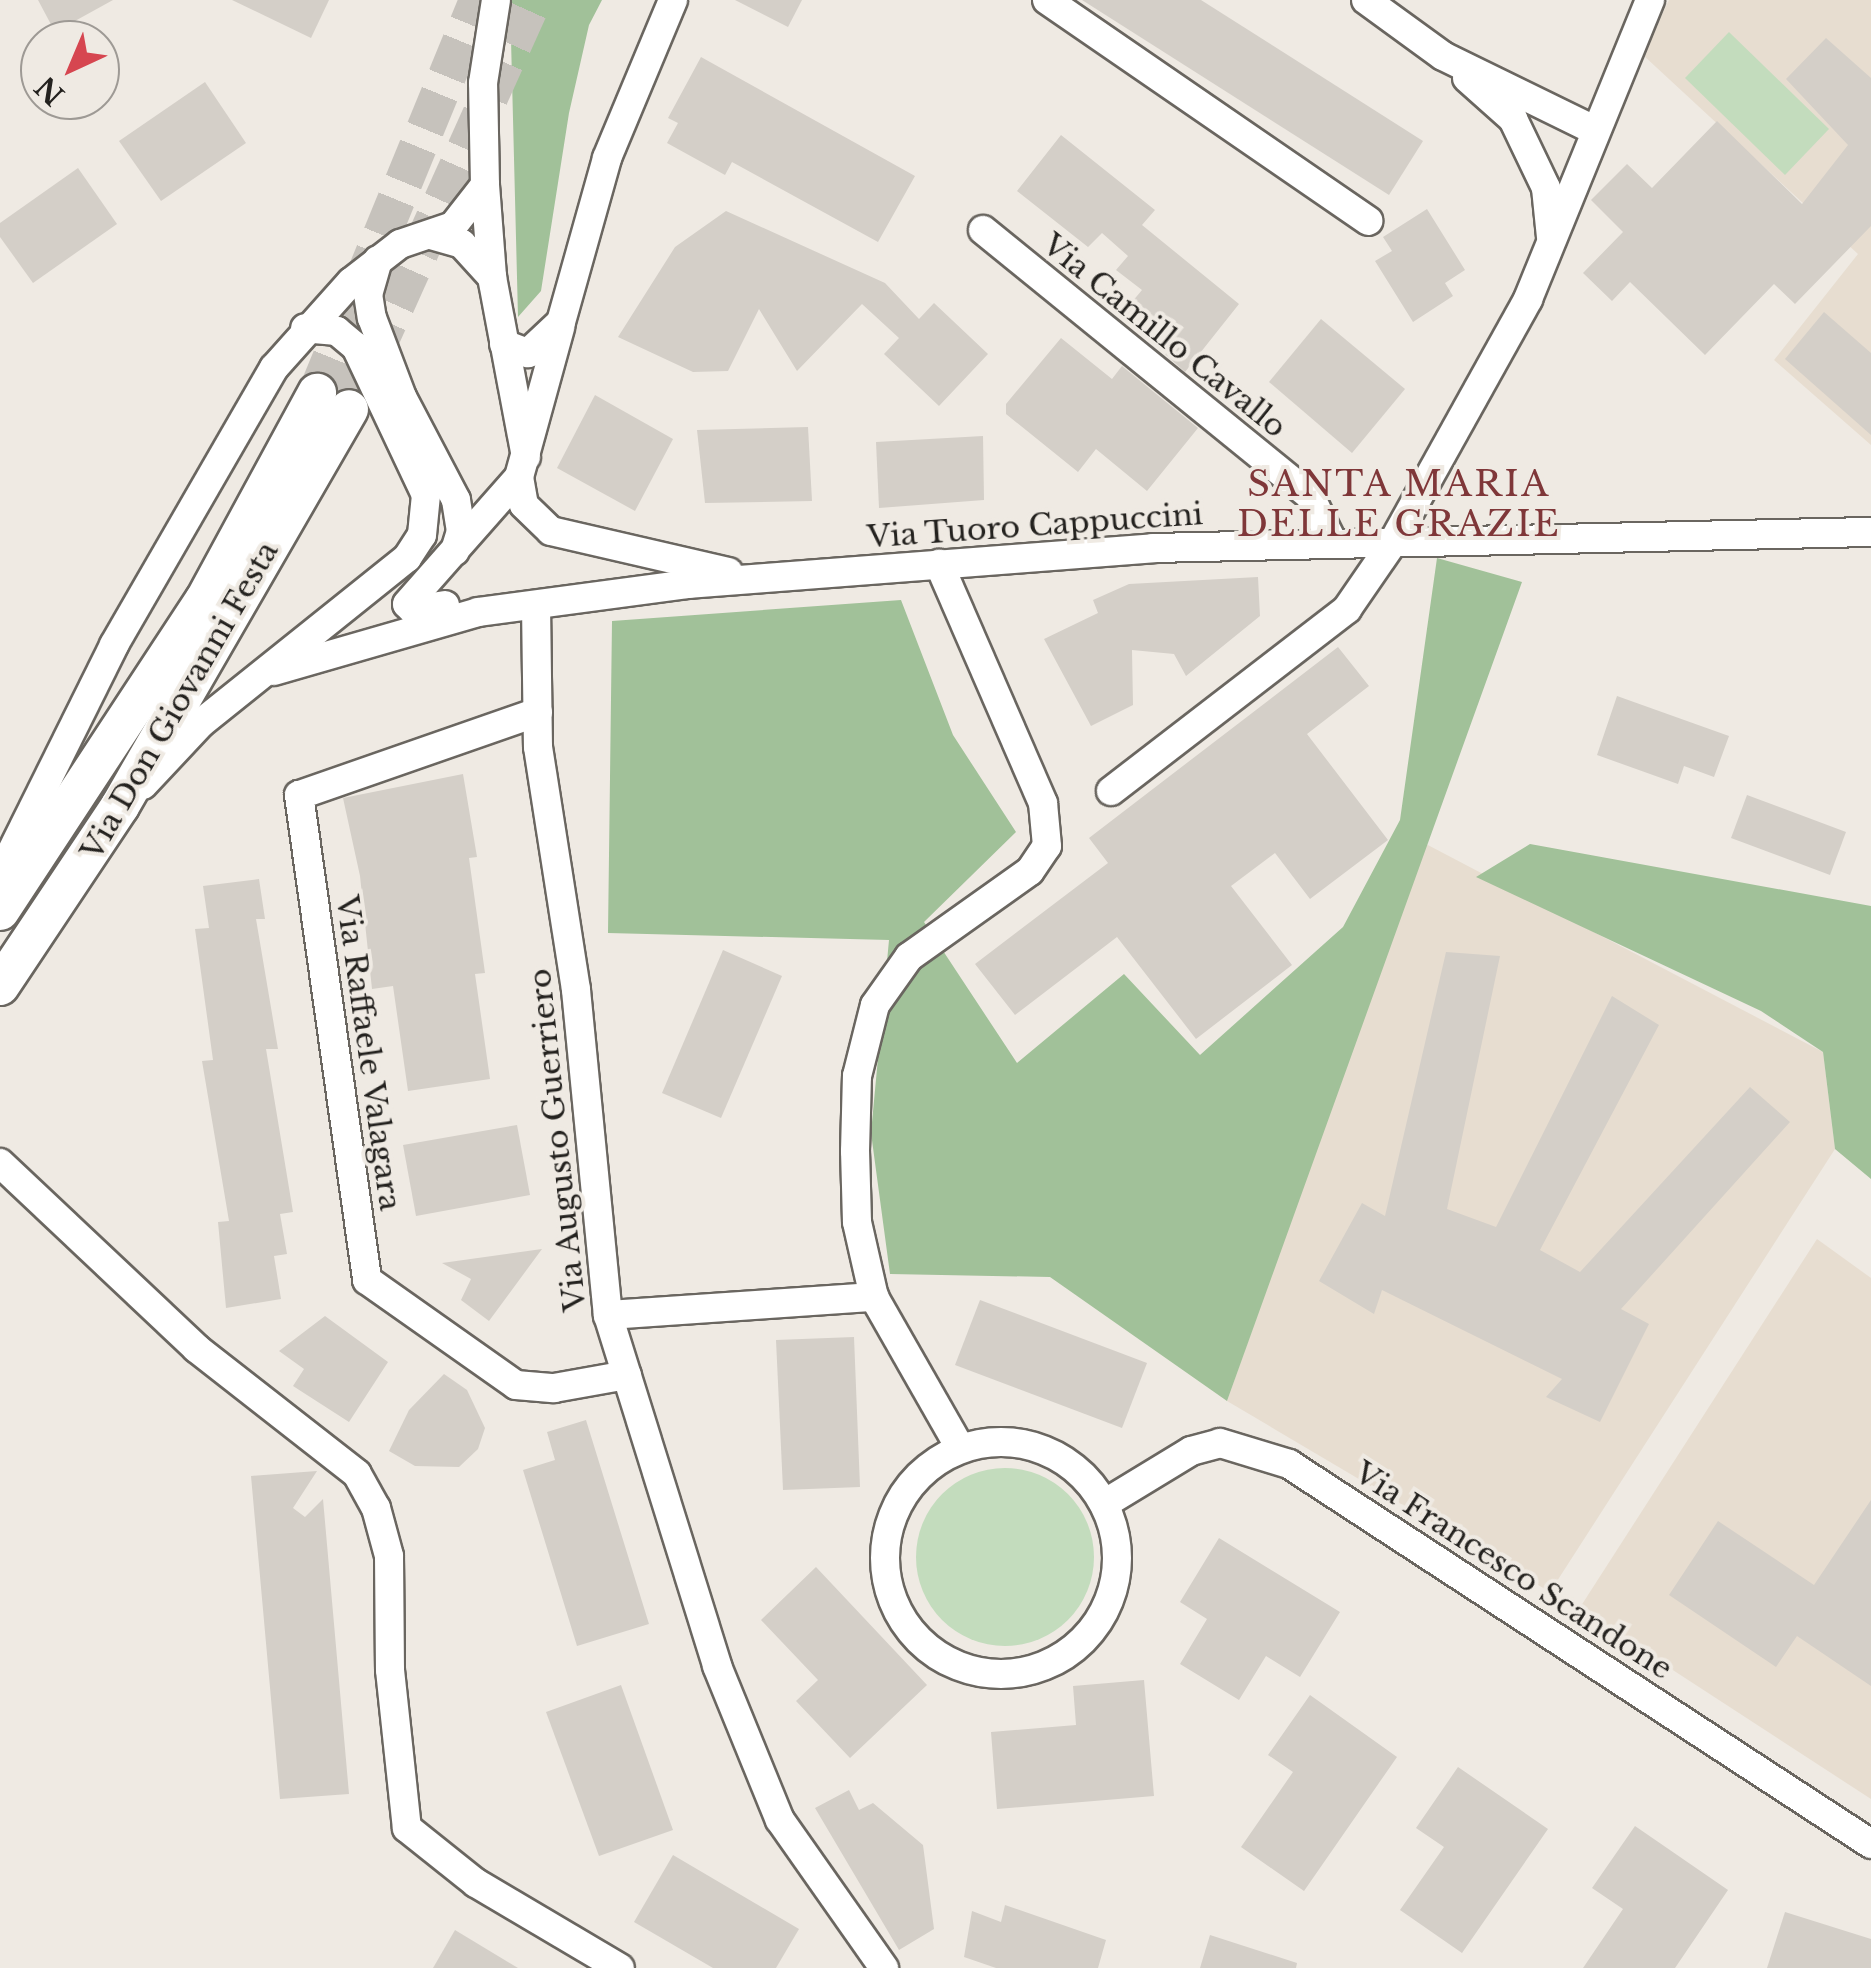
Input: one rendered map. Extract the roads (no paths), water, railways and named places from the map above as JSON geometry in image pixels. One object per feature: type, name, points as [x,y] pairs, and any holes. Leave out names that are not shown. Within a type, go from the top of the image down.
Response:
[{"type":"main road","name":"Via Don Giovanni Festa","points":[[0,910],[333,401],[120,806],[0,986]]},
{"type":"street","points":[[496,0],[483,83],[485,184],[492,276],[522,467],[524,505],[551,531],[762,578]]},
{"type":"street","points":[[478,612],[450,604],[408,608],[410,595],[455,551],[522,467],[607,158],[673,0]]},
{"type":"street","points":[[1366,0],[1442,56],[1513,119],[1546,188],[1552,244]]},
{"type":"street","points":[[1112,791],[1347,609],[1393,542],[1552,244],[1594,130],[1650,0]]},
{"type":"street","points":[[1046,1],[1368,221]]},
{"type":"street","points":[[1442,56],[1594,130]]},
{"type":"street","points":[[0,875],[114,645],[274,368],[305,328],[379,258],[453,226],[485,184]]},
{"type":"street","name":"Via Camillo Cavallo","points":[[982,230],[1310,496],[1333,543]]},
{"type":"street","points":[[431,235],[462,244],[492,276]]},
{"type":"street","points":[[379,258],[368,294],[372,318],[402,396],[456,500],[461,532],[455,551]]},
{"type":"street","points":[[504,344],[528,353],[562,322]]},
{"type":"street","points":[[120,806],[201,723],[274,671],[407,558],[426,515],[426,495],[408,446],[356,347],[337,332],[305,328]]},
{"type":"street","name":"Via Tuoro Cappuccini","points":[[274,671],[478,612],[762,578],[1153,548],[1871,532]]},
{"type":"street","points":[[939,564],[1044,804],[1046,846],[1030,871],[909,957],[874,1005],[857,1076],[857,1222],[874,1296],[960,1448]]},
{"type":"street","name":"Via Augusto Guerriero","points":[[536,606],[538,712],[576,990],[608,1315],[717,1666],[780,1820],[884,1968]]},
{"type":"street","name":"Via Raffaele Valagara","points":[[538,712],[298,795],[366,1280],[516,1385],[554,1388],[627,1375]]},
{"type":"street","points":[[0,1163],[196,1348],[356,1474],[376,1508],[389,1556],[399,1797],[408,1828],[437,1857],[620,1968]]},
{"type":"street","points":[[608,1315],[874,1296]]},
{"type":"street","points":[[1010,1442],[1058,1456],[1104,1504],[1116,1542],[1115,1582],[1100,1620],[1082,1640],[1038,1668],[998,1674],[959,1667],[924,1646],[899,1615],[886,1577],[886,1537],[900,1499],[925,1468],[960,1448],[1010,1442]]},
{"type":"street","name":"Via Francesco Scandone","points":[[1104,1504],[1191,1452],[1220,1443],[1289,1464],[1871,1844]]},
{"type":"tunnel","points":[[317,393],[478,0]]},
{"type":"tunnel","points":[[349,409],[533,0]]},
{"type":"district","name":"SANTA MARIA DELLE GRAZIE","points":[[1399,504]]}]
